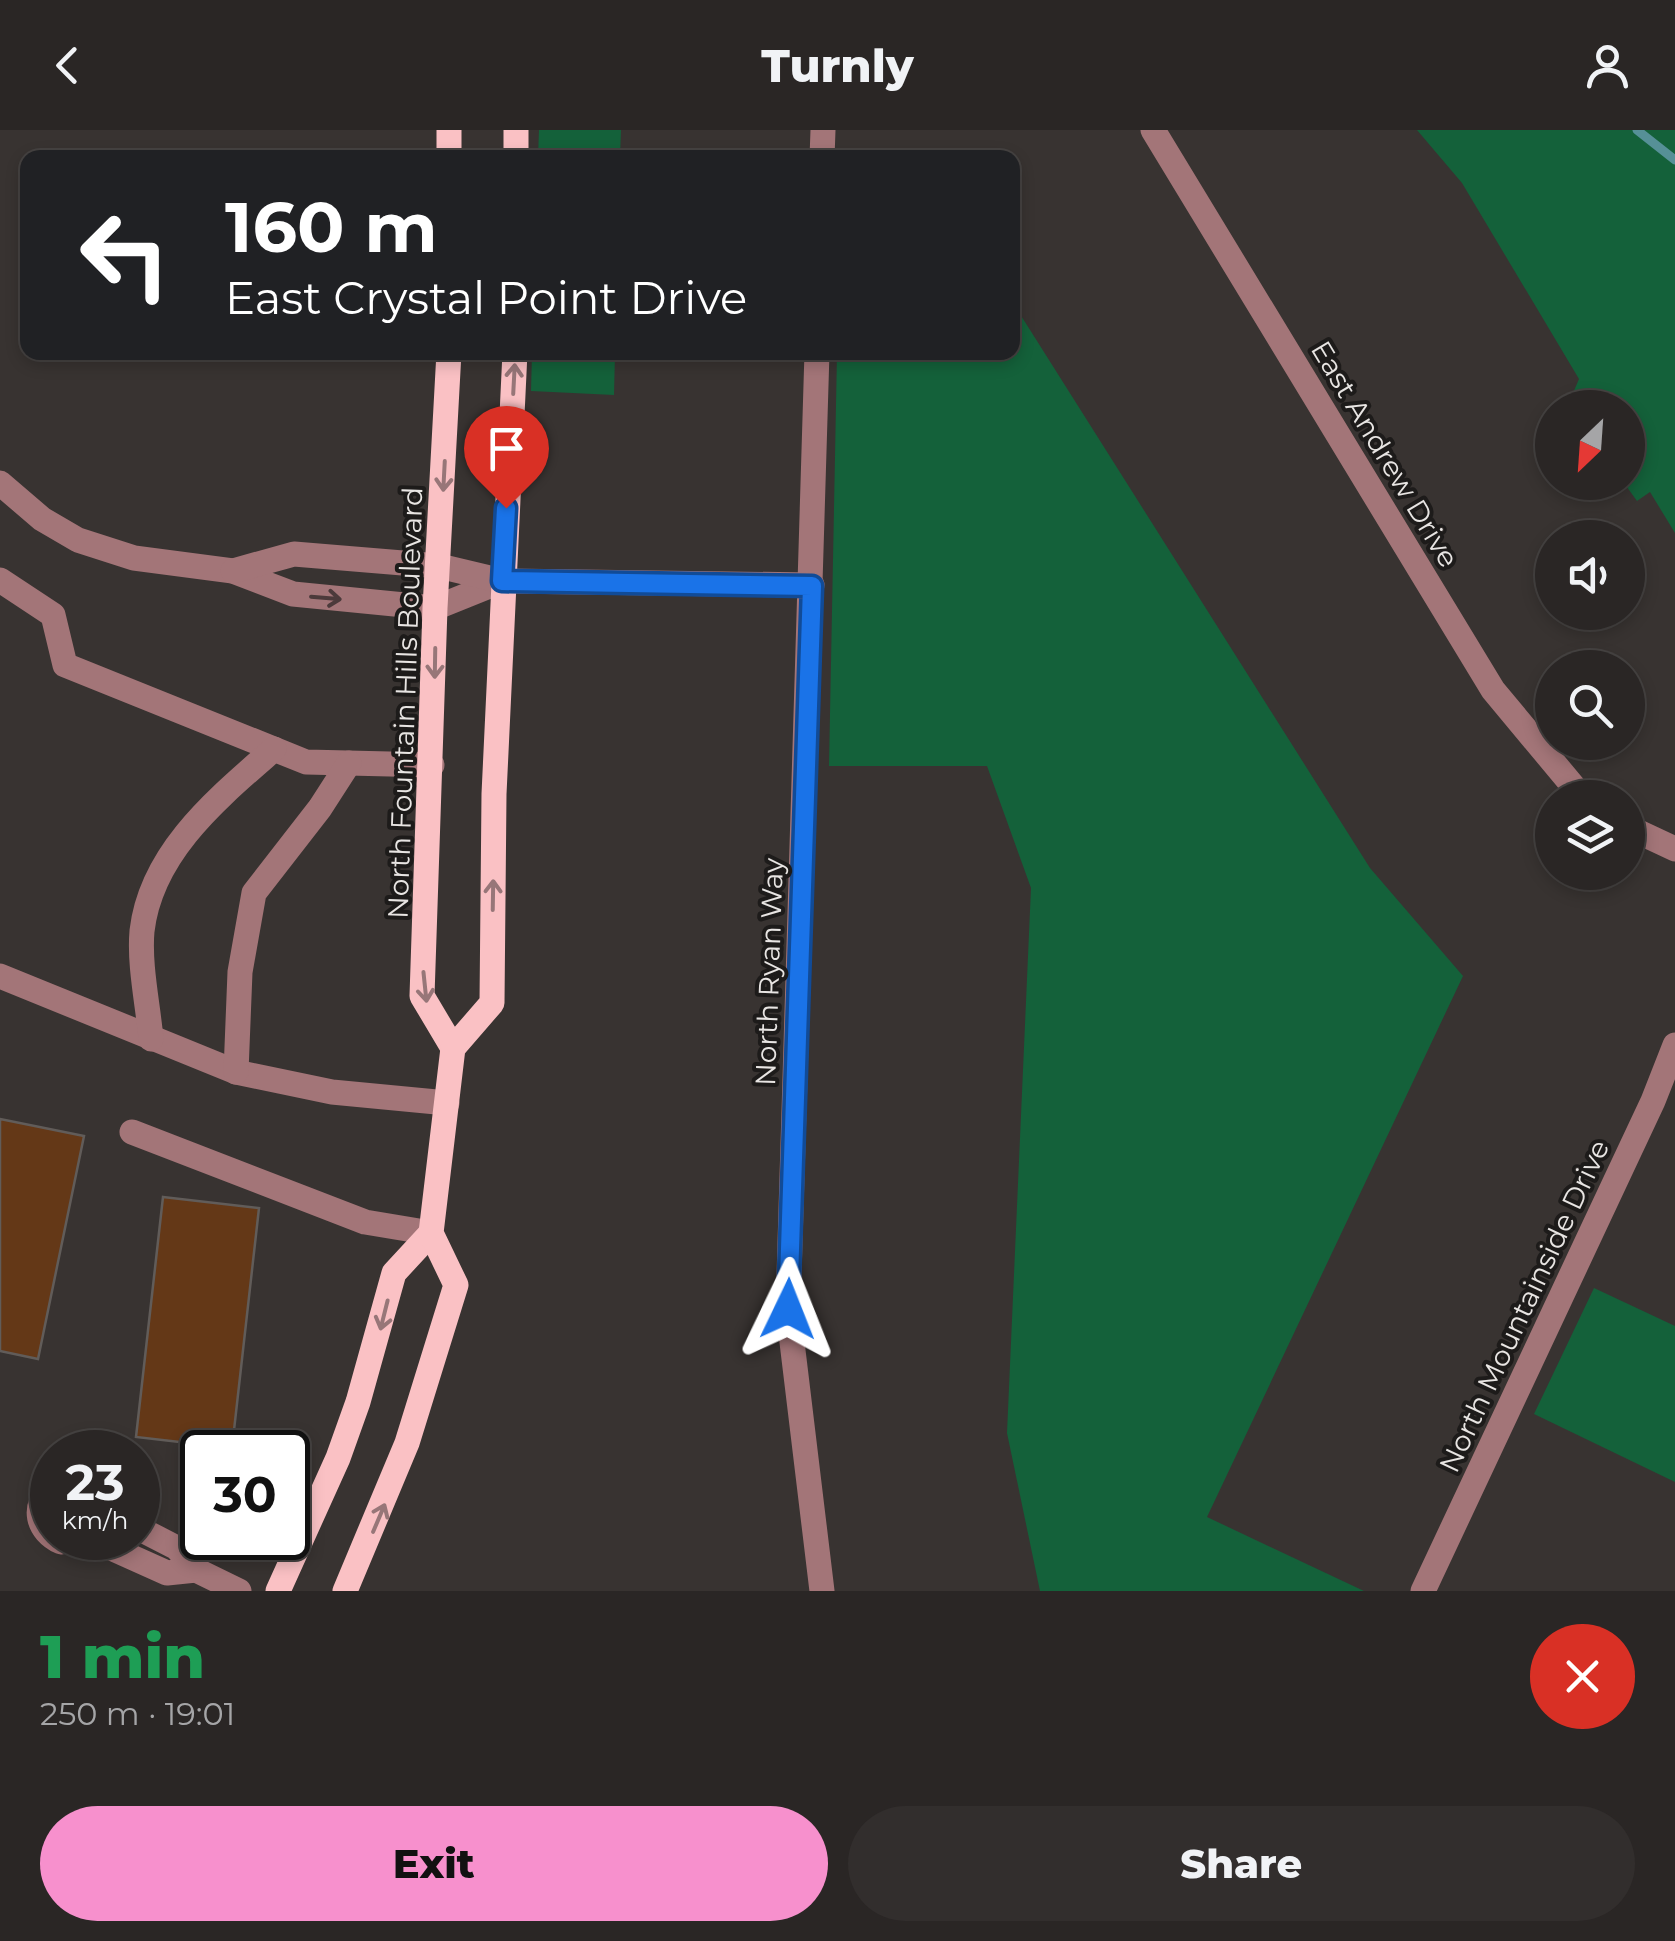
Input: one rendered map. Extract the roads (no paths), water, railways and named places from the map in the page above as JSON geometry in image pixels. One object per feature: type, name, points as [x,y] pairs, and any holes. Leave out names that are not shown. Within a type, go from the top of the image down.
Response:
[{"type":"main road","name":"North Fountain Hills Boulevard","points":[[449,360],[435,608],[422,996],[453,1048]]},
{"type":"main road","points":[[345,1591],[407,1444],[456,1285],[431,1233],[453,1048],[492,1003],[494,794],[514,360]]},
{"type":"main road","points":[[278,1591],[338,1458],[394,1274],[431,1233]]},
{"type":"street","name":"East Andrew Drive","points":[[1153,130],[1492,690],[1568,780]]},
{"type":"street","name":"North Ryan Way","points":[[818,360],[788,1309],[822,1591]]},
{"type":"street","points":[[0,483],[42,519],[78,540],[134,558],[233,571],[293,594],[435,608],[502,581]]},
{"type":"street","points":[[233,571],[294,554],[439,566],[502,581],[812,586]]},
{"type":"street","points":[[0,580],[53,615],[65,665],[306,762],[432,765]]},
{"type":"street","points":[[150,1039],[142,932],[160,869],[216,802],[274,749]]},
{"type":"street","points":[[236,1072],[240,972],[254,893],[320,808],[348,763]]},
{"type":"street","points":[[1645,835],[1675,848]]},
{"type":"street","points":[[0,976],[236,1072],[332,1092],[446,1103]]},
{"type":"street","name":"North Mountainside Drive","points":[[1423,1591],[1653,1101],[1675,1045]]},
{"type":"street","points":[[132,1132],[365,1222],[431,1233]]},
{"type":"street","points":[[160,1539],[177,1548],[196,1570],[239,1591]]},
{"type":"street","points":[[137,1560],[167,1573],[196,1570]]},
{"type":"waterway","points":[[1637,130],[1675,160]]}]
